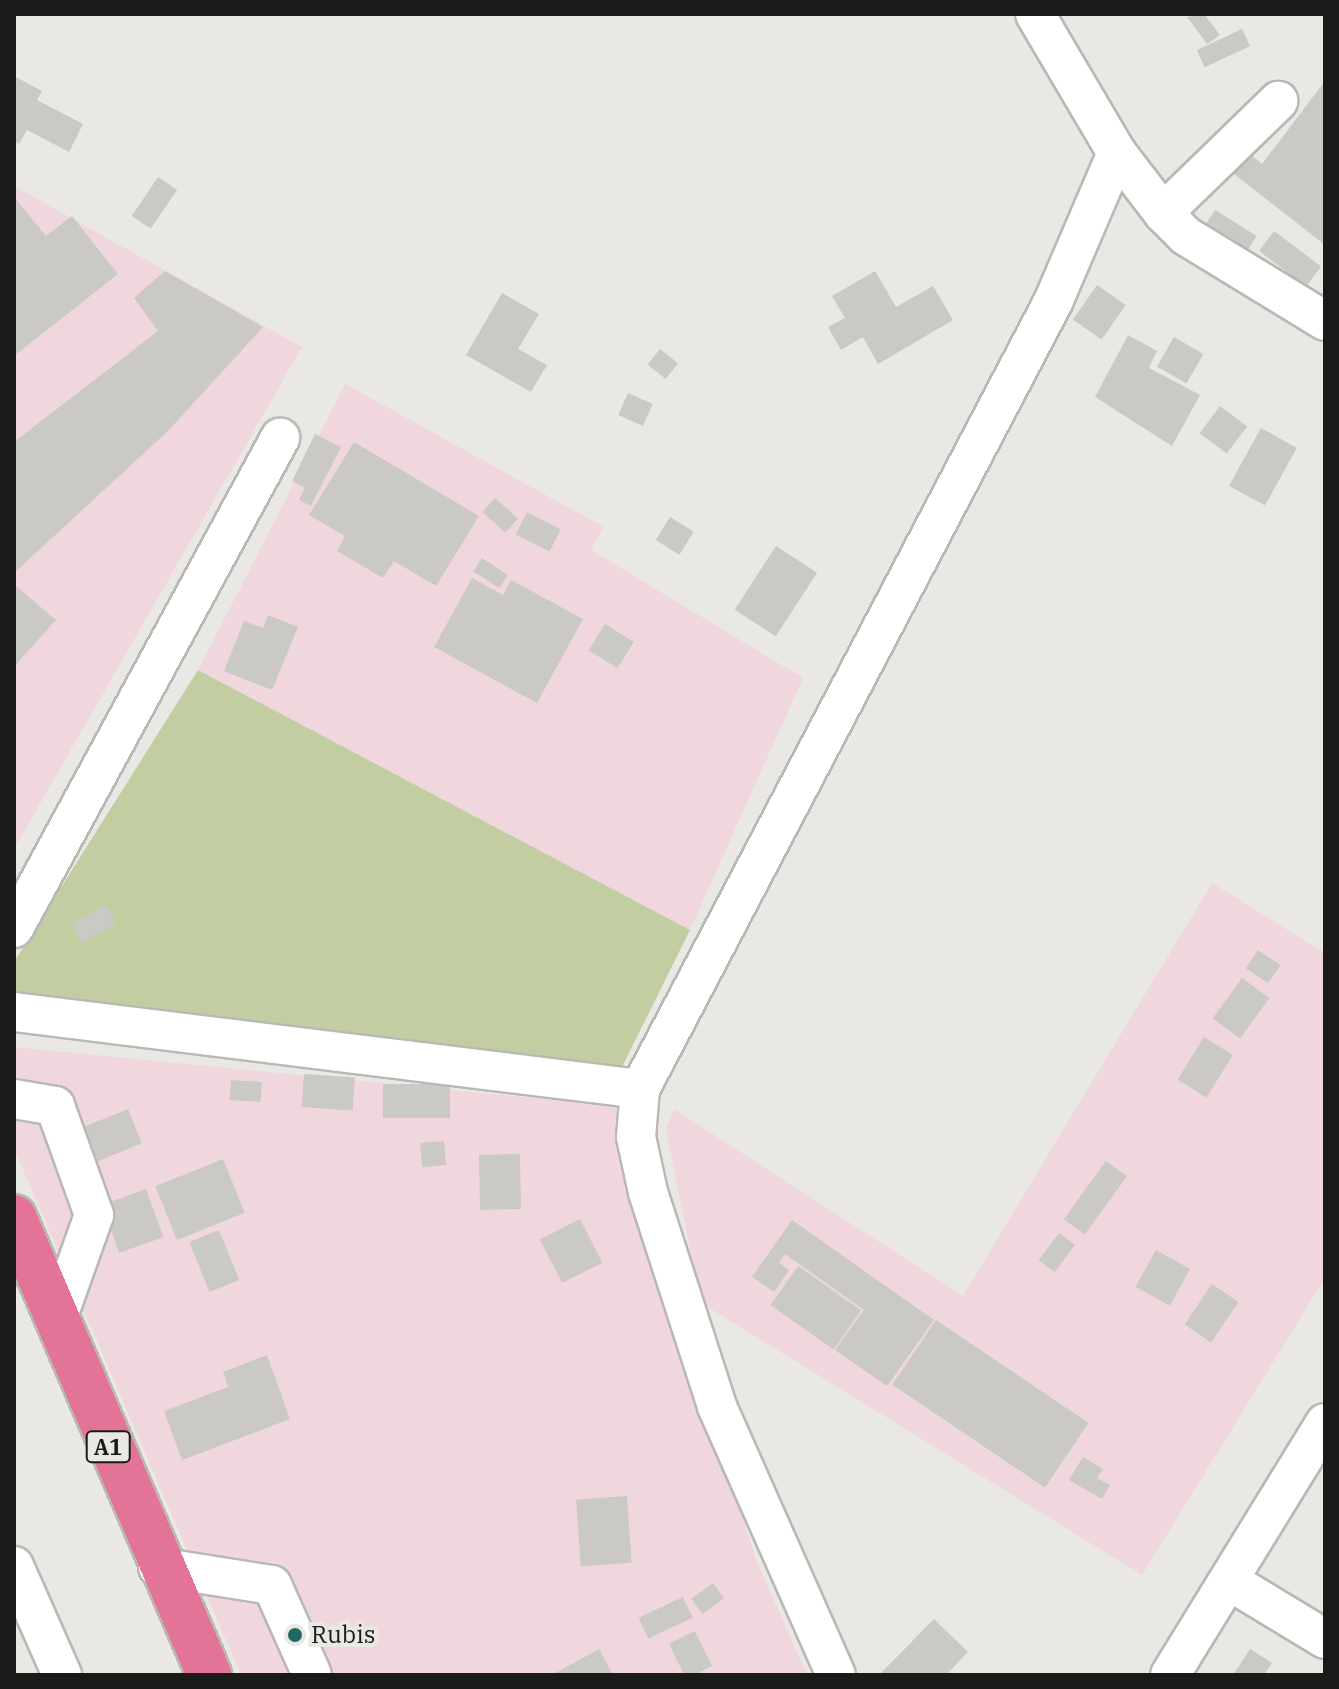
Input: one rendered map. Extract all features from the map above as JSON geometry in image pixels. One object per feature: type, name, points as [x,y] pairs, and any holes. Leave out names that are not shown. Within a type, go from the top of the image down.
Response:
[{"type":"highway","name":"A1","points":[[14,1217],[158,1567],[209,1675]]},
{"type":"street","points":[[1035,14],[1117,153],[1163,213],[1186,236],[1325,321]]},
{"type":"street","points":[[1163,213],[1278,101]]},
{"type":"street","points":[[836,1675],[717,1406],[648,1192],[636,1137],[640,1089],[1053,302],[1117,153]]},
{"type":"street","points":[[14,928],[280,438]]},
{"type":"street","points":[[14,1012],[640,1089]]},
{"type":"street","points":[[14,1099],[55,1106],[94,1215],[56,1322]]},
{"type":"street","points":[[1170,1675],[1231,1582],[1325,1423]]},
{"type":"street","points":[[14,1566],[62,1675]]},
{"type":"street","points":[[158,1567],[272,1585],[312,1675]]},
{"type":"street","points":[[1231,1582],[1325,1639]]},
{"type":"shaded area","points":[[14,186],[302,347],[14,849]]},
{"type":"shaded area","points":[[345,384],[604,527],[591,550],[803,678],[690,930],[198,670]]},
{"type":"shaded area","points":[[1212,883],[1325,953],[1325,1278],[1142,1575],[701,1303],[666,1130],[674,1109],[963,1296]]},
{"type":"shaded area","points":[[14,1047],[615,1106],[756,1560],[807,1675],[241,1675],[14,1149]]},
{"type":"green space","points":[[198,670],[690,930],[619,1073],[14,993],[14,962]]},
{"type":"building","points":[[1204,14],[1220,35],[1207,44],[1187,17]]},
{"type":"building","points":[[1242,29],[1250,46],[1205,67],[1197,50]]},
{"type":"building","points":[[14,76],[42,91],[37,100],[83,124],[69,152],[27,130],[19,144],[14,141]]},
{"type":"building","points":[[1325,81],[1325,245],[1225,167],[1241,147],[1262,164]]},
{"type":"building","points":[[158,177],[177,190],[151,229],[132,216]]},
{"type":"building","points":[[14,197],[46,236],[72,216],[118,274],[14,356]]},
{"type":"building","points":[[1215,210],[1257,236],[1246,253],[1204,227]]},
{"type":"building","points":[[1274,231],[1321,267],[1306,286],[1259,251]]},
{"type":"building","points":[[165,271],[263,327],[168,431],[14,573],[14,442],[158,331],[134,298]]},
{"type":"building","points":[[875,271],[896,307],[933,286],[953,320],[878,364],[863,337],[841,350],[828,327],[845,318],[832,296]]},
{"type":"building","points":[[1097,285],[1126,305],[1102,339],[1073,319]]},
{"type":"building","points":[[502,293],[539,314],[518,349],[547,365],[531,392],[466,355]]},
{"type":"building","points":[[1128,335],[1157,351],[1149,368],[1200,395],[1172,446],[1095,397]]},
{"type":"building","points":[[1174,337],[1203,354],[1186,383],[1157,366]]},
{"type":"building","points":[[660,349],[678,363],[666,379],[648,365]]},
{"type":"building","points":[[628,393],[653,404],[643,426],[618,415]]},
{"type":"building","points":[[1220,406],[1247,426],[1227,454],[1200,433]]},
{"type":"building","points":[[1261,428],[1297,448],[1265,506],[1229,486]]},
{"type":"building","points":[[315,434],[341,447],[311,506],[299,500],[305,488],[292,481]]},
{"type":"building","points":[[354,442],[479,516],[436,586],[394,561],[383,578],[337,551],[345,536],[309,515]]},
{"type":"building","points":[[495,498],[518,519],[505,533],[482,512]]},
{"type":"building","points":[[527,512],[561,529],[550,552],[516,534]]},
{"type":"building","points":[[670,517],[694,532],[679,555],[656,540]]},
{"type":"building","points":[[776,546],[817,573],[776,636],[735,610]]},
{"type":"building","points":[[482,558],[508,575],[499,588],[473,571]]},
{"type":"building","points":[[472,578],[503,595],[511,580],[583,619],[537,703],[434,647]]},
{"type":"building","points":[[16,586],[56,620],[14,667],[14,588]]},
{"type":"building","points":[[268,615],[298,627],[272,690],[224,671],[244,621],[263,628]]},
{"type":"building","points":[[605,624],[634,642],[617,668],[589,650]]},
{"type":"building","points":[[106,905],[116,923],[82,942],[72,924]]},
{"type":"building","points":[[1258,950],[1280,965],[1268,983],[1246,968]]},
{"type":"building","points":[[1242,978],[1270,998],[1240,1038],[1213,1018]]},
{"type":"building","points":[[1204,1037],[1233,1055],[1206,1097],[1178,1079]]},
{"type":"building","points":[[304,1074],[355,1078],[353,1110],[302,1107]]},
{"type":"building","points":[[231,1080],[262,1082],[261,1102],[230,1100]]},
{"type":"building","points":[[383,1084],[450,1084],[450,1118],[383,1118]]},
{"type":"building","points":[[128,1109],[142,1143],[67,1174],[53,1139]]},
{"type":"building","points":[[444,1141],[446,1165],[422,1167],[420,1143]]},
{"type":"building","points":[[520,1154],[521,1209],[480,1210],[479,1155]]},
{"type":"building","points":[[223,1159],[245,1213],[177,1240],[155,1186]]},
{"type":"building","points":[[1106,1161],[1127,1176],[1085,1235],[1064,1219]]},
{"type":"building","points":[[146,1189],[163,1237],[119,1253],[102,1205]]},
{"type":"building","points":[[580,1219],[602,1263],[562,1283],[540,1239]]},
{"type":"building","points":[[792,1220],[934,1320],[887,1386],[835,1350],[864,1310],[785,1254],[779,1263],[789,1270],[774,1292],[752,1277]]},
{"type":"building","points":[[219,1230],[239,1280],[210,1292],[189,1242]]},
{"type":"building","points":[[1059,1233],[1075,1245],[1055,1272],[1039,1260]]},
{"type":"building","points":[[1156,1250],[1190,1269],[1170,1306],[1136,1287]]},
{"type":"building","points":[[798,1266],[861,1310],[834,1349],[770,1305]]},
{"type":"building","points":[[1212,1284],[1239,1302],[1211,1343],[1185,1325]]},
{"type":"building","points":[[936,1320],[1089,1423],[1045,1488],[892,1385]]},
{"type":"building","points":[[267,1355],[290,1419],[182,1460],[164,1411],[228,1387],[223,1372]]},
{"type":"building","points":[[1083,1457],[1103,1469],[1097,1478],[1110,1485],[1102,1499],[1069,1480]]},
{"type":"building","points":[[627,1496],[632,1563],[581,1566],[576,1500]]},
{"type":"building","points":[[713,1583],[724,1598],[702,1614],[691,1599]]},
{"type":"building","points":[[683,1597],[693,1618],[648,1639],[639,1618]]},
{"type":"building","points":[[934,1619],[968,1652],[946,1675],[879,1675]]},
{"type":"building","points":[[695,1631],[712,1666],[694,1675],[684,1675],[669,1644]]},
{"type":"building","points":[[599,1649],[613,1675],[552,1675]]},
{"type":"building","points":[[1250,1649],[1272,1663],[1264,1675],[1233,1675]]},
{"type":"place","name":"Rubis","points":[[295,1635]]}]
